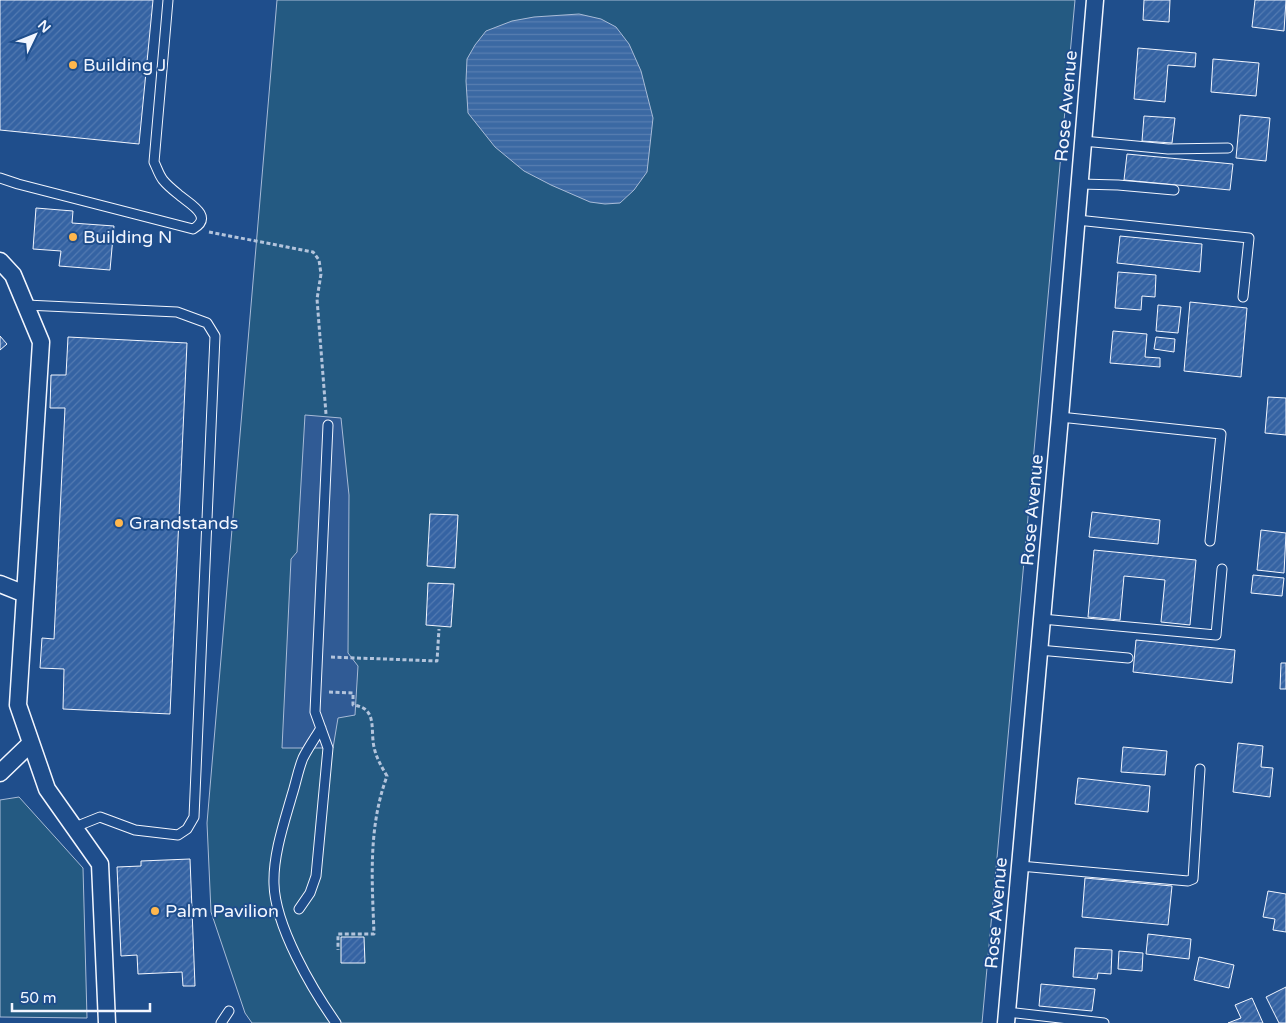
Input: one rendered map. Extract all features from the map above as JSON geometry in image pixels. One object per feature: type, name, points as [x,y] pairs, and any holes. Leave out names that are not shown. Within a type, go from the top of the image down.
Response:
[{"type":"street","name":"Rose Avenue","points":[[1006,1018],[1095,0]]},
{"type":"street","points":[[0,261],[13,275],[41,342],[18,705],[47,789],[100,864],[107,1023]]},
{"type":"street","points":[[0,584],[25,594]]},
{"type":"street","points":[[2,768],[30,744]]},
{"type":"lane","points":[[0,178],[193,229],[199,226],[201,219],[199,212],[162,179],[154,162],[168,0]]},
{"type":"lane","points":[[1083,141],[1168,149],[1228,148]]},
{"type":"lane","points":[[1080,184],[1174,190]]},
{"type":"lane","points":[[1076,220],[1249,238],[1243,297]]},
{"type":"lane","points":[[26,305],[177,312],[206,323],[215,336],[194,818],[187,829],[178,835],[134,830],[100,817],[74,827]]},
{"type":"lane","points":[[1060,417],[1221,434],[1210,541]]},
{"type":"lane","points":[[299,909],[310,893],[316,876],[328,748],[315,712],[328,425]]},
{"type":"lane","points":[[1042,619],[1216,635],[1222,569]]},
{"type":"lane","points":[[1039,650],[1128,658]]},
{"type":"lane","points":[[321,728],[304,757],[294,788],[279,845],[274,885],[284,929],[310,981],[336,1023]]},
{"type":"lane","points":[[1020,866],[1188,882],[1193,879],[1200,769]]},
{"type":"lane","points":[[220,1023],[229,1011]]},
{"type":"lane","points":[[1006,1018],[1104,1023]]},
{"type":"path","points":[[193,229],[313,252],[319,260],[321,274],[317,299],[328,425]]},
{"type":"path","points":[[318,656],[437,661],[439,630]]},
{"type":"path","points":[[316,692],[353,693],[353,705],[365,708],[369,713],[373,745],[378,760],[388,776],[377,809],[374,828],[372,869],[374,934],[338,934],[338,950]]},
{"type":"shaded area","points":[[277,0],[1075,0],[982,1023],[252,1023],[245,1013],[211,912],[207,823]]},
{"type":"shaded area","points":[[579,14],[601,19],[616,27],[629,44],[641,71],[653,118],[647,172],[634,190],[620,203],[590,202],[524,171],[495,147],[468,113],[467,59],[486,31],[512,21],[534,17]]},
{"type":"shaded area","points":[[305,415],[341,418],[349,495],[348,653],[358,666],[355,715],[338,718],[333,748],[282,748],[291,559],[297,552]]},
{"type":"shaded area","points":[[19,797],[83,868],[87,1018],[0,1017],[0,800]]},
{"type":"building","name":"Building J","points":[[0,0],[153,0],[139,144],[0,130]]},
{"type":"building","points":[[1144,0],[1170,0],[1169,22],[1143,20]]},
{"type":"building","points":[[1255,0],[1286,0],[1284,31],[1252,27]]},
{"type":"building","points":[[1138,48],[1196,53],[1195,67],[1168,65],[1165,102],[1134,99]]},
{"type":"building","points":[[1213,59],[1259,63],[1256,96],[1211,92]]},
{"type":"building","points":[[1240,115],[1270,118],[1266,161],[1236,158]]},
{"type":"building","points":[[1144,116],[1175,118],[1172,143],[1142,141]]},
{"type":"building","points":[[1127,154],[1233,164],[1230,190],[1124,180]]},
{"type":"building","name":"Building N","points":[[36,208],[73,211],[72,223],[114,226],[110,270],[59,266],[61,251],[33,249]]},
{"type":"building","points":[[1120,236],[1202,244],[1200,272],[1117,263]]},
{"type":"building","points":[[1118,272],[1156,275],[1155,297],[1142,296],[1141,310],[1115,308]]},
{"type":"building","points":[[1190,302],[1247,308],[1241,377],[1184,371]]},
{"type":"building","points":[[1158,305],[1181,307],[1178,333],[1156,331]]},
{"type":"building","points":[[1113,331],[1147,334],[1145,357],[1160,358],[1160,367],[1110,363]]},
{"type":"building","points":[[0,336],[7,344],[0,350]]},
{"type":"building","name":"Grandstands","points":[[68,337],[187,343],[170,714],[63,709],[64,669],[40,668],[42,638],[54,639],[65,408],[50,408],[51,375],[66,375]]},
{"type":"building","points":[[1156,337],[1175,339],[1174,352],[1154,349]]},
{"type":"building","points":[[1268,397],[1286,398],[1286,435],[1265,433]]},
{"type":"building","points":[[1092,512],[1160,520],[1158,544],[1089,537]]},
{"type":"building","points":[[430,514],[458,515],[455,568],[427,566]]},
{"type":"building","points":[[1261,530],[1286,533],[1284,573],[1257,570]]},
{"type":"building","points":[[1094,550],[1196,560],[1190,625],[1161,622],[1165,580],[1124,576],[1120,620],[1088,617]]},
{"type":"building","points":[[1253,575],[1284,578],[1282,596],[1251,593]]},
{"type":"building","points":[[428,583],[454,584],[451,627],[426,625]]},
{"type":"building","points":[[1136,640],[1235,650],[1232,683],[1133,672]]},
{"type":"building","points":[[1281,663],[1286,663],[1286,689],[1280,689]]},
{"type":"building","points":[[1238,743],[1263,746],[1261,767],[1273,768],[1270,797],[1233,792]]},
{"type":"building","points":[[1123,747],[1167,751],[1165,775],[1121,772]]},
{"type":"building","points":[[1078,778],[1150,786],[1148,812],[1075,804]]},
{"type":"building","name":"Palm Pavilion","points":[[190,859],[195,986],[183,986],[182,972],[138,974],[137,955],[121,956],[117,867],[141,866],[141,861]]},
{"type":"building","points":[[1085,878],[1172,886],[1168,925],[1082,917]]},
{"type":"building","points":[[1268,891],[1286,894],[1286,932],[1273,930],[1275,919],[1263,917]]},
{"type":"building","points":[[1148,934],[1191,939],[1189,959],[1146,954]]},
{"type":"building","points":[[341,937],[364,937],[365,963],[341,963]]},
{"type":"building","points":[[1075,948],[1112,950],[1111,974],[1098,973],[1097,979],[1073,977]]},
{"type":"building","points":[[1119,951],[1143,953],[1142,971],[1118,969]]},
{"type":"building","points":[[1199,957],[1234,965],[1229,988],[1194,980]]},
{"type":"building","points":[[1041,984],[1095,989],[1092,1011],[1039,1006]]},
{"type":"building","points":[[1286,987],[1286,1023],[1279,1023],[1266,997]]},
{"type":"building","points":[[1252,998],[1263,1023],[1228,1023],[1241,1018],[1235,1005]]},
{"type":"place","name":"Building J","points":[[73,65]]},
{"type":"place","name":"Building N","points":[[73,237]]},
{"type":"place","name":"Grandstands","points":[[119,523]]},
{"type":"place","name":"Palm Pavilion","points":[[155,911]]}]
